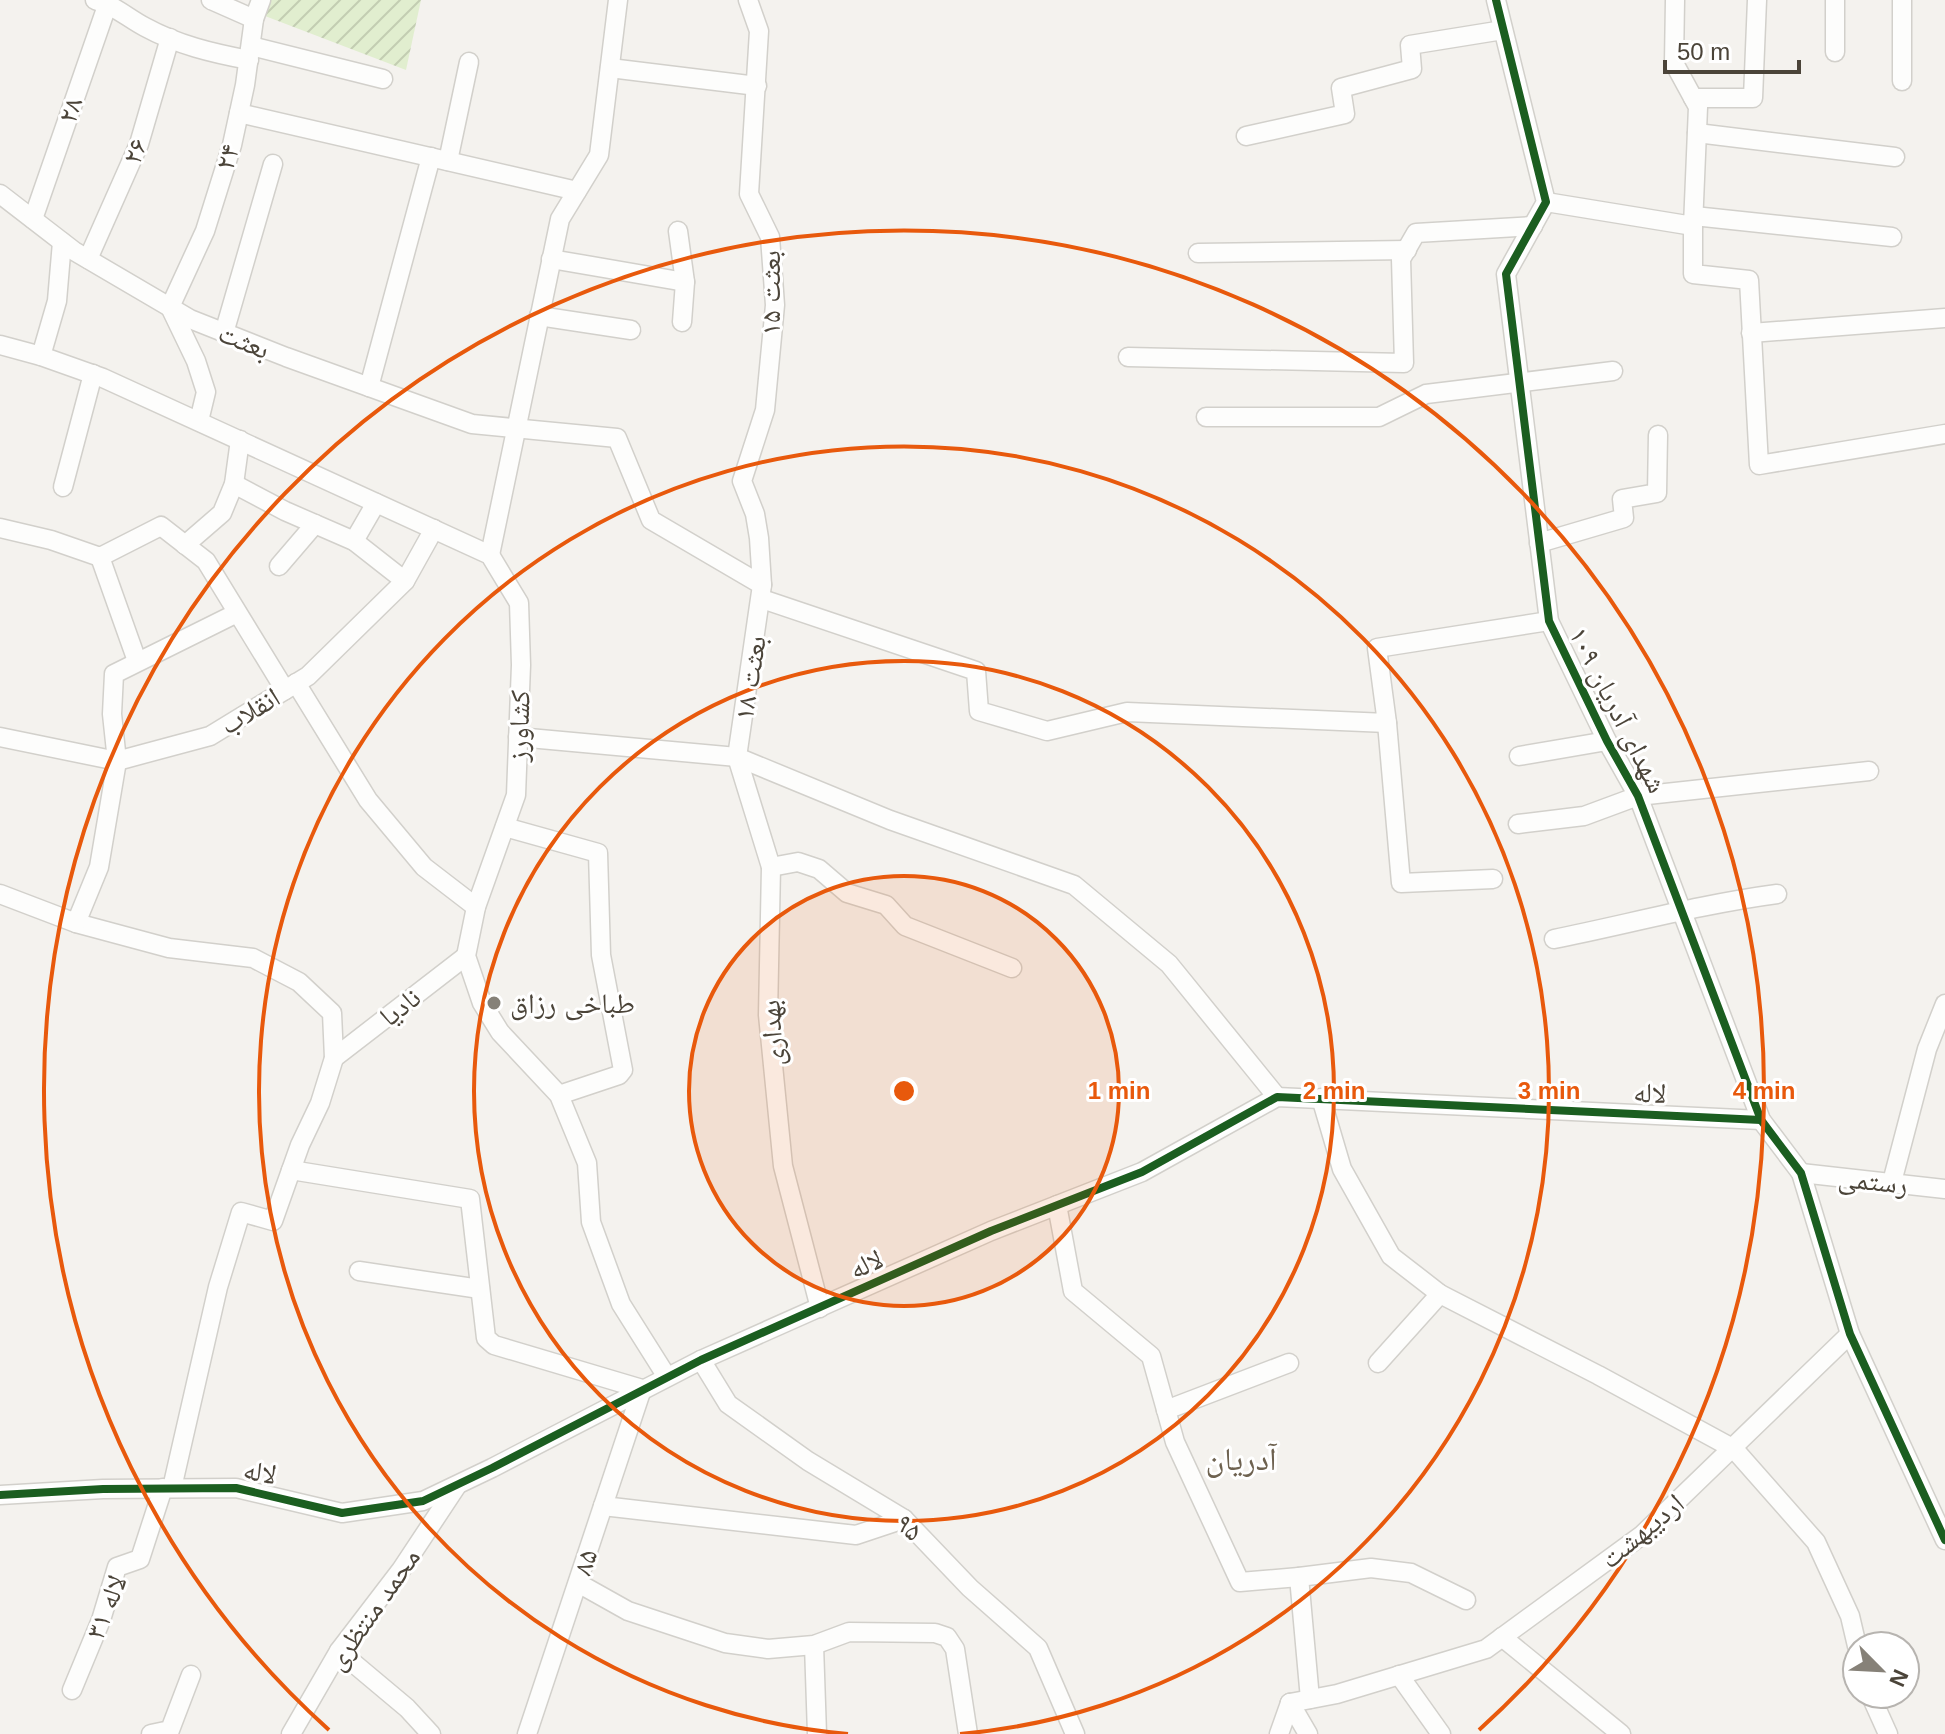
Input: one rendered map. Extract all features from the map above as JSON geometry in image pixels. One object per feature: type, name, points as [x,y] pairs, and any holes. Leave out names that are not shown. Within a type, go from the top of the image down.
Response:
[{"type":"street","points":[[211,0],[254,19]]},
{"type":"street","name":"۲۴","points":[[170,307],[205,231],[239,113],[254,19],[261,0]]},
{"type":"street","points":[[0,345],[93,374],[490,555],[560,219],[599,155],[618,0]]},
{"type":"street","name":"بعثت ۱۵","points":[[748,0],[759,31],[749,194],[770,237],[775,305],[765,410],[742,481],[755,514],[762,592]]},
{"type":"street","points":[[1496,0],[1546,202],[1693,221],[1892,237]]},
{"type":"street","points":[[1675,0],[1674,63],[1698,107],[1693,274],[1749,280],[1759,465],[1945,434]]},
{"type":"street","points":[[1693,98],[1753,98],[1757,0]]},
{"type":"street","points":[[1835,0],[1835,52]]},
{"type":"street","points":[[1902,0],[1902,81]]},
{"type":"street","points":[[103,1],[146,28],[203,52],[250,53],[383,79]]},
{"type":"street","name":"۲۸","points":[[33,219],[103,1]]},
{"type":"street","points":[[1246,136],[1345,114],[1341,88],[1412,69],[1410,45],[1503,30]]},
{"type":"street","name":"۲۶","points":[[88,259],[139,144],[170,38]]},
{"type":"street","points":[[369,387],[469,62]]},
{"type":"street","points":[[610,68],[757,86]]},
{"type":"street","points":[[239,113],[577,191]]},
{"type":"street","points":[[1697,133],[1895,157]]},
{"type":"street","points":[[224,333],[273,164]]},
{"type":"street","name":"بعثت","points":[[0,194],[88,259],[190,319],[224,333],[472,424],[617,438],[651,520],[762,592]]},
{"type":"street","name":"شهدای آدریان ۱۰۹","points":[[1546,202],[1506,274],[1549,621],[1607,741],[1638,796],[1761,1120],[1801,1173],[1850,1334],[1945,1540]]},
{"type":"street","points":[[1128,357],[1404,363],[1401,259],[1416,233],[1533,226]]},
{"type":"street","points":[[678,231],[685,282],[682,322]]},
{"type":"street","points":[[41,356],[57,301],[62,242]]},
{"type":"street","points":[[1198,253],[1407,250]]},
{"type":"street","points":[[551,259],[685,282]]},
{"type":"street","points":[[170,307],[196,361],[206,392],[199,421]]},
{"type":"street","points":[[539,316],[631,330]]},
{"type":"street","points":[[1751,333],[1945,318]]},
{"type":"street","points":[[1206,417],[1379,417],[1426,394],[1613,371]]},
{"type":"street","points":[[63,487],[93,374]]},
{"type":"street","points":[[1539,543],[1624,518],[1622,499],[1657,493],[1658,435]]},
{"type":"street","points":[[185,545],[222,513],[234,484],[240,440]]},
{"type":"street","points":[[234,484],[354,541],[405,581]]},
{"type":"street","points":[[354,541],[376,503]]},
{"type":"street","points":[[279,566],[315,524]]},
{"type":"street","points":[[0,528],[51,540],[100,557],[161,526],[206,561],[237,613],[368,800],[424,867],[476,907]]},
{"type":"street","name":"انقلاب","points":[[0,737],[117,761],[210,736],[308,676],[405,581],[434,529]]},
{"type":"street","name":"کشاورز","points":[[466,956],[476,907],[516,795],[521,665],[519,603],[490,555]]},
{"type":"street","points":[[100,557],[137,661]]},
{"type":"street","points":[[762,592],[976,671],[979,711],[1047,731],[1127,712],[1387,723]]},
{"type":"street","name":"بعثت ۱۸","points":[[737,757],[762,592]]},
{"type":"street","points":[[76,923],[99,867],[117,761],[112,714],[114,674],[237,613]]},
{"type":"street","points":[[1493,879],[1401,883],[1377,648],[1549,621]]},
{"type":"street","points":[[518,737],[737,757],[890,820],[1074,885],[1169,964],[1277,1097]]},
{"type":"street","points":[[1519,756],[1607,741]]},
{"type":"street","name":"بهداری","points":[[737,757],[771,867],[768,1015],[783,1166],[820,1308]]},
{"type":"street","points":[[1518,824],[1584,816],[1638,796],[1869,771]]},
{"type":"street","points":[[505,827],[598,853],[601,955],[623,1070],[619,1075],[559,1095]]},
{"type":"street","points":[[771,867],[798,862],[819,869],[847,893],[886,905],[905,926],[1012,968]]},
{"type":"street","points":[[0,894],[76,923],[169,948],[253,958],[299,982],[332,1013],[334,1058],[320,1103],[300,1145],[273,1221],[241,1212],[218,1287],[168,1488]]},
{"type":"street","points":[[1554,939],[1683,913],[1721,902],[1777,894]]},
{"type":"street","points":[[466,956],[482,1003],[500,1032],[559,1095],[587,1163],[591,1222],[621,1304],[667,1377]]},
{"type":"street","name":"نادیا","points":[[334,1058],[466,956]]},
{"type":"street","points":[[1892,1182],[1927,1049],[1945,1004]]},
{"type":"street","name":"لاله","points":[[0,1495],[236,1488],[342,1513],[423,1501],[701,1360],[991,1231],[1142,1172],[1277,1097],[1761,1120]]},
{"type":"street","points":[[1321,1098],[1342,1169],[1391,1256],[1440,1294],[1734,1449],[1816,1542],[1850,1616],[1853,1630]]},
{"type":"street","points":[[291,1170],[470,1199],[486,1338],[494,1345],[642,1389]]},
{"type":"street","name":"رستمی","points":[[1801,1173],[1945,1189]]},
{"type":"street","points":[[1057,1205],[1073,1291],[1151,1356],[1175,1442],[1240,1582],[1371,1568],[1411,1573],[1466,1600]]},
{"type":"street","points":[[359,1271],[480,1289]]},
{"type":"street","points":[[1378,1363],[1440,1294]]},
{"type":"street","name":"اردیبهشت","points":[[1290,1703],[1486,1649],[1642,1535],[1850,1334]]},
{"type":"street","name":"۹۵","points":[[701,1360],[728,1404],[808,1461],[904,1519],[970,1588],[1038,1648],[1075,1734]]},
{"type":"street","points":[[1166,1410],[1289,1363]]},
{"type":"street","name":"۸۵","points":[[527,1734],[642,1389]]},
{"type":"street","name":"محمد منتظری","points":[[291,1734],[339,1651],[401,1570],[457,1485]]},
{"type":"street","name":"لاله ۳۱","points":[[72,1690],[101,1620],[117,1567],[140,1559],[168,1488]]},
{"type":"street","points":[[603,1506],[856,1535],[904,1519]]},
{"type":"street","points":[[1299,1577],[1310,1699]]},
{"type":"street","points":[[578,1583],[628,1611],[725,1643],[768,1649],[814,1645],[849,1632],[935,1633],[947,1637],[955,1649],[968,1734]]},
{"type":"street","points":[[1502,1637],[1621,1734]]},
{"type":"street","points":[[814,1645],[817,1734]]},
{"type":"street","points":[[339,1651],[407,1708],[430,1734]]},
{"type":"street","points":[[167,1733],[191,1675]]},
{"type":"street","points":[[1399,1675],[1441,1734]]},
{"type":"street","points":[[1279,1734],[1290,1703]]},
{"type":"street","points":[[1290,1703],[1308,1734]]},
{"type":"street","points":[[1877,1710],[1888,1734]]},
{"type":"green space","points":[[269,0],[421,0],[406,70],[265,16]]},
{"type":"cycle path","points":[[1496,0],[1546,202],[1506,274],[1549,621],[1607,741],[1638,796],[1761,1120],[1801,1173],[1850,1334],[1945,1540]]},
{"type":"cycle path","points":[[0,1495],[103,1489],[236,1488],[342,1513],[423,1501],[701,1360],[991,1231],[1142,1172],[1277,1097],[1761,1120]]},
{"type":"place","name":"طباخی رزاق","points":[[494,1003]]},
{"type":"district","name":"آدریان","points":[[1241,1459]]}]
